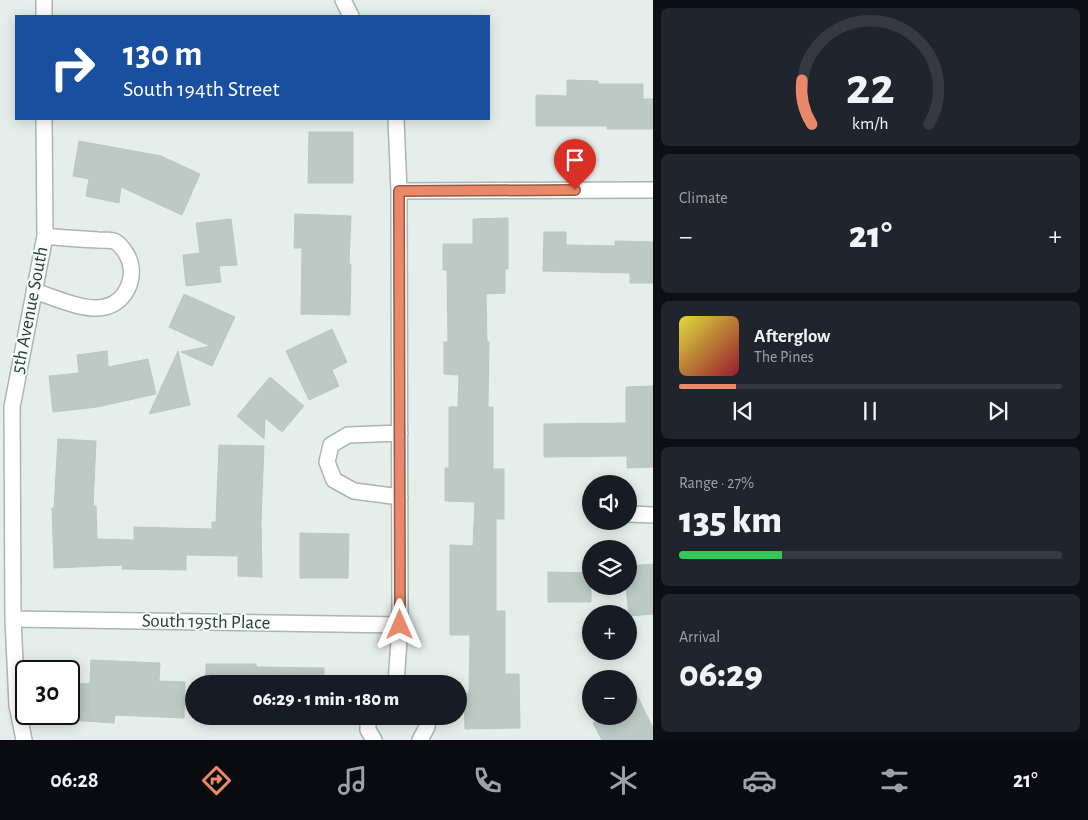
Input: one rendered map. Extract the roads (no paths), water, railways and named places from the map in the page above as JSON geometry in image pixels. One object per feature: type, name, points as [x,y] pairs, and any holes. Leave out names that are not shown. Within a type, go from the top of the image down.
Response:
[{"type":"street","points":[[44,0],[44,15]]},
{"type":"street","points":[[343,0],[350,15]]},
{"type":"street","name":"5th Avenue South","points":[[24,740],[17,705],[13,618],[12,407],[44,236],[44,120]]},
{"type":"street","points":[[396,120],[399,191],[400,433],[400,625],[397,675]]},
{"type":"street","points":[[399,191],[653,190]]},
{"type":"street","points":[[34,291],[94,309],[116,303],[130,285],[132,273],[130,260],[124,249],[114,241],[44,236]]},
{"type":"street","points":[[400,433],[348,435],[330,444],[326,462],[334,480],[354,491],[400,497]]},
{"type":"street","points":[[637,514],[653,515]]},
{"type":"street","name":"South 195th Place","points":[[13,618],[400,625]]},
{"type":"street","points":[[368,725],[368,730],[374,740]]},
{"type":"street","points":[[420,740],[427,725]]}]
